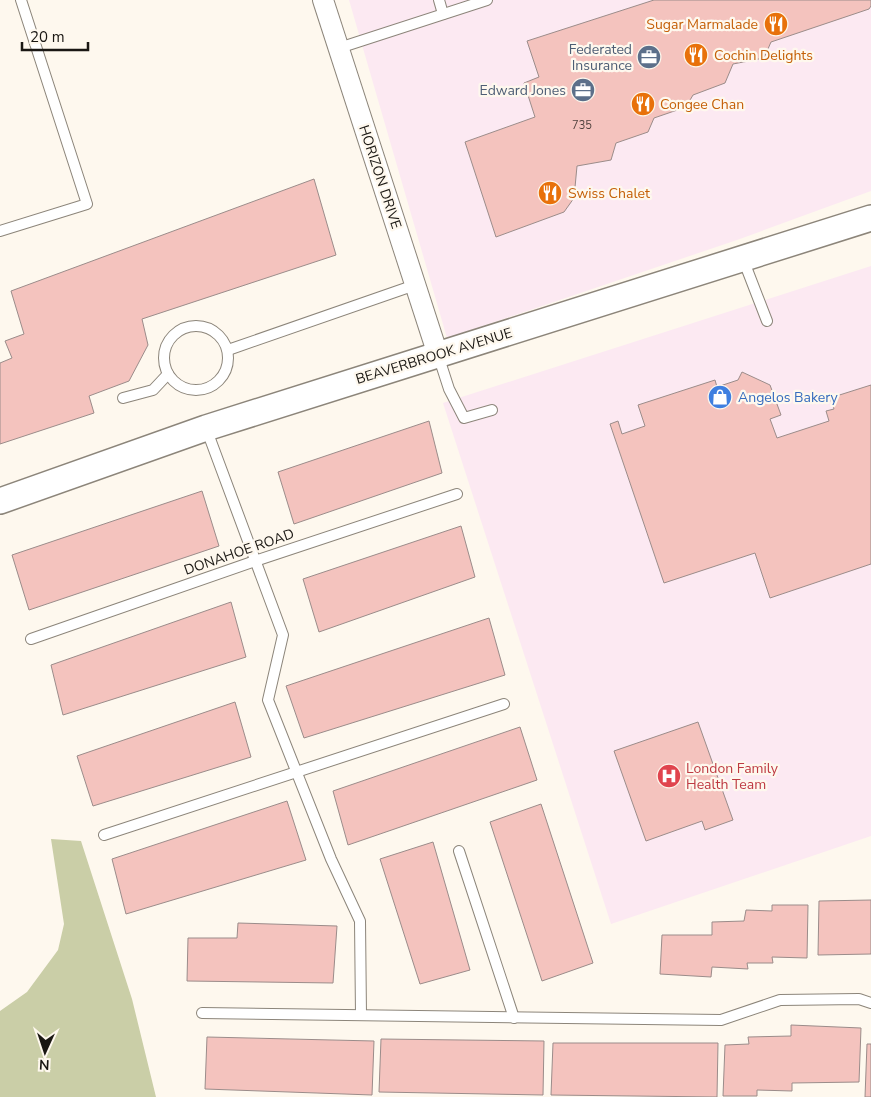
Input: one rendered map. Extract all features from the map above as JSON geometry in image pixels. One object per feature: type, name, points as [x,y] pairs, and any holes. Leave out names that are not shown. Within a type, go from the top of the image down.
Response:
[{"type":"street","name":"HORIZON DRIVE","points":[[323,0],[438,355]]},
{"type":"street","name":"BEAVERBROOK AVENUE","points":[[0,501],[206,428],[871,218]]},
{"type":"lane","points":[[0,231],[86,204],[21,0]]},
{"type":"lane","points":[[439,0],[443,14]]},
{"type":"lane","points":[[339,48],[443,14],[460,4],[480,1]]},
{"type":"lane","points":[[743,259],[767,321]]},
{"type":"lane","points":[[228,350],[415,285]]},
{"type":"lane","points":[[192,326],[207,328],[220,336],[228,350],[228,365],[221,379],[209,388],[193,391],[179,386],[168,374],[164,359],[167,344],[177,332],[192,326]]},
{"type":"lane","points":[[438,355],[449,389],[464,418],[492,410]]},
{"type":"lane","points":[[123,398],[153,390],[168,374]]},
{"type":"lane","points":[[206,428],[283,635],[268,700],[331,859],[360,921],[361,1015]]},
{"type":"lane","name":"DONAHOE ROAD","points":[[31,639],[255,561],[458,494]]},
{"type":"lane","points":[[104,835],[504,704]]},
{"type":"lane","points":[[459,851],[514,1018]]},
{"type":"lane","points":[[202,1013],[722,1020],[780,1000],[859,999],[871,1003]]},
{"type":"shaded area","points":[[349,0],[871,0],[871,191],[737,240],[447,338]]},
{"type":"shaded area","points":[[871,266],[871,836],[611,924],[443,403]]},
{"type":"green space","points":[[51,839],[81,841],[132,999],[156,1097],[0,1097],[0,1011],[27,992],[58,950],[64,924]]},
{"type":"building","points":[[654,0],[871,0],[871,6],[869,9],[771,42],[764,58],[733,64],[725,83],[693,95],[686,107],[654,118],[648,132],[616,143],[611,160],[577,166],[574,198],[564,212],[496,237],[465,142],[535,117],[524,83],[539,77],[527,41]]},
{"type":"building","points":[[314,179],[336,255],[142,319],[148,345],[129,381],[89,396],[94,413],[0,444],[0,363],[12,358],[5,341],[24,334],[11,291]]},
{"type":"building","points":[[742,372],[770,385],[781,415],[770,419],[777,438],[829,421],[826,411],[834,409],[830,398],[871,385],[871,564],[770,598],[755,553],[664,583],[610,424],[618,421],[622,434],[645,426],[638,405],[715,380],[717,387],[738,380]]},
{"type":"building","points":[[429,421],[442,473],[294,524],[278,472]]},
{"type":"building","points":[[202,491],[219,546],[29,610],[12,555]]},
{"type":"building","points":[[461,526],[475,577],[319,632],[303,579]]},
{"type":"building","points":[[231,602],[246,657],[63,715],[51,665]]},
{"type":"building","points":[[489,618],[505,675],[304,738],[286,686]]},
{"type":"building","points":[[235,702],[251,757],[93,806],[77,756]]},
{"type":"building","points":[[698,722],[733,820],[705,830],[702,821],[646,841],[614,751]]},
{"type":"building","points":[[520,727],[537,780],[348,845],[333,791]]},
{"type":"building","points":[[287,801],[306,860],[126,914],[112,859]]},
{"type":"building","points":[[541,804],[593,963],[542,981],[490,822]]},
{"type":"building","points":[[433,842],[470,970],[420,984],[380,859]]},
{"type":"building","points":[[871,900],[871,954],[818,955],[819,901]]},
{"type":"building","points":[[772,905],[808,905],[807,958],[772,957],[773,963],[747,963],[748,969],[712,967],[711,977],[660,974],[662,935],[712,935],[712,922],[744,921],[746,910],[772,911]]},
{"type":"building","points":[[238,923],[337,926],[333,983],[187,981],[188,938],[237,938]]},
{"type":"building","points":[[791,1025],[861,1028],[859,1082],[792,1083],[792,1091],[757,1090],[757,1096],[723,1096],[725,1045],[749,1044],[748,1037],[791,1036]]},
{"type":"building","points":[[207,1037],[374,1041],[372,1095],[205,1089]]},
{"type":"building","points":[[381,1039],[544,1041],[543,1095],[379,1092]]},
{"type":"building","points":[[553,1043],[718,1043],[717,1097],[551,1095]]},
{"type":"building","points":[[867,1044],[871,1044],[871,1097],[865,1097]]},
{"type":"place","name":"Sugar Marmalade","points":[[776,24]]},
{"type":"place","name":"Cochin Delights","points":[[696,55]]},
{"type":"place","name":"Federated Insurance","points":[[649,57]]},
{"type":"place","name":"Edward Jones","points":[[583,90]]},
{"type":"place","name":"Congee Chan","points":[[643,104]]},
{"type":"place","name":"Swiss Chalet","points":[[550,193]]},
{"type":"place","name":"Angelos Bakery","points":[[720,397]]},
{"type":"place","name":"London Family Health Team","points":[[669,776]]}]
